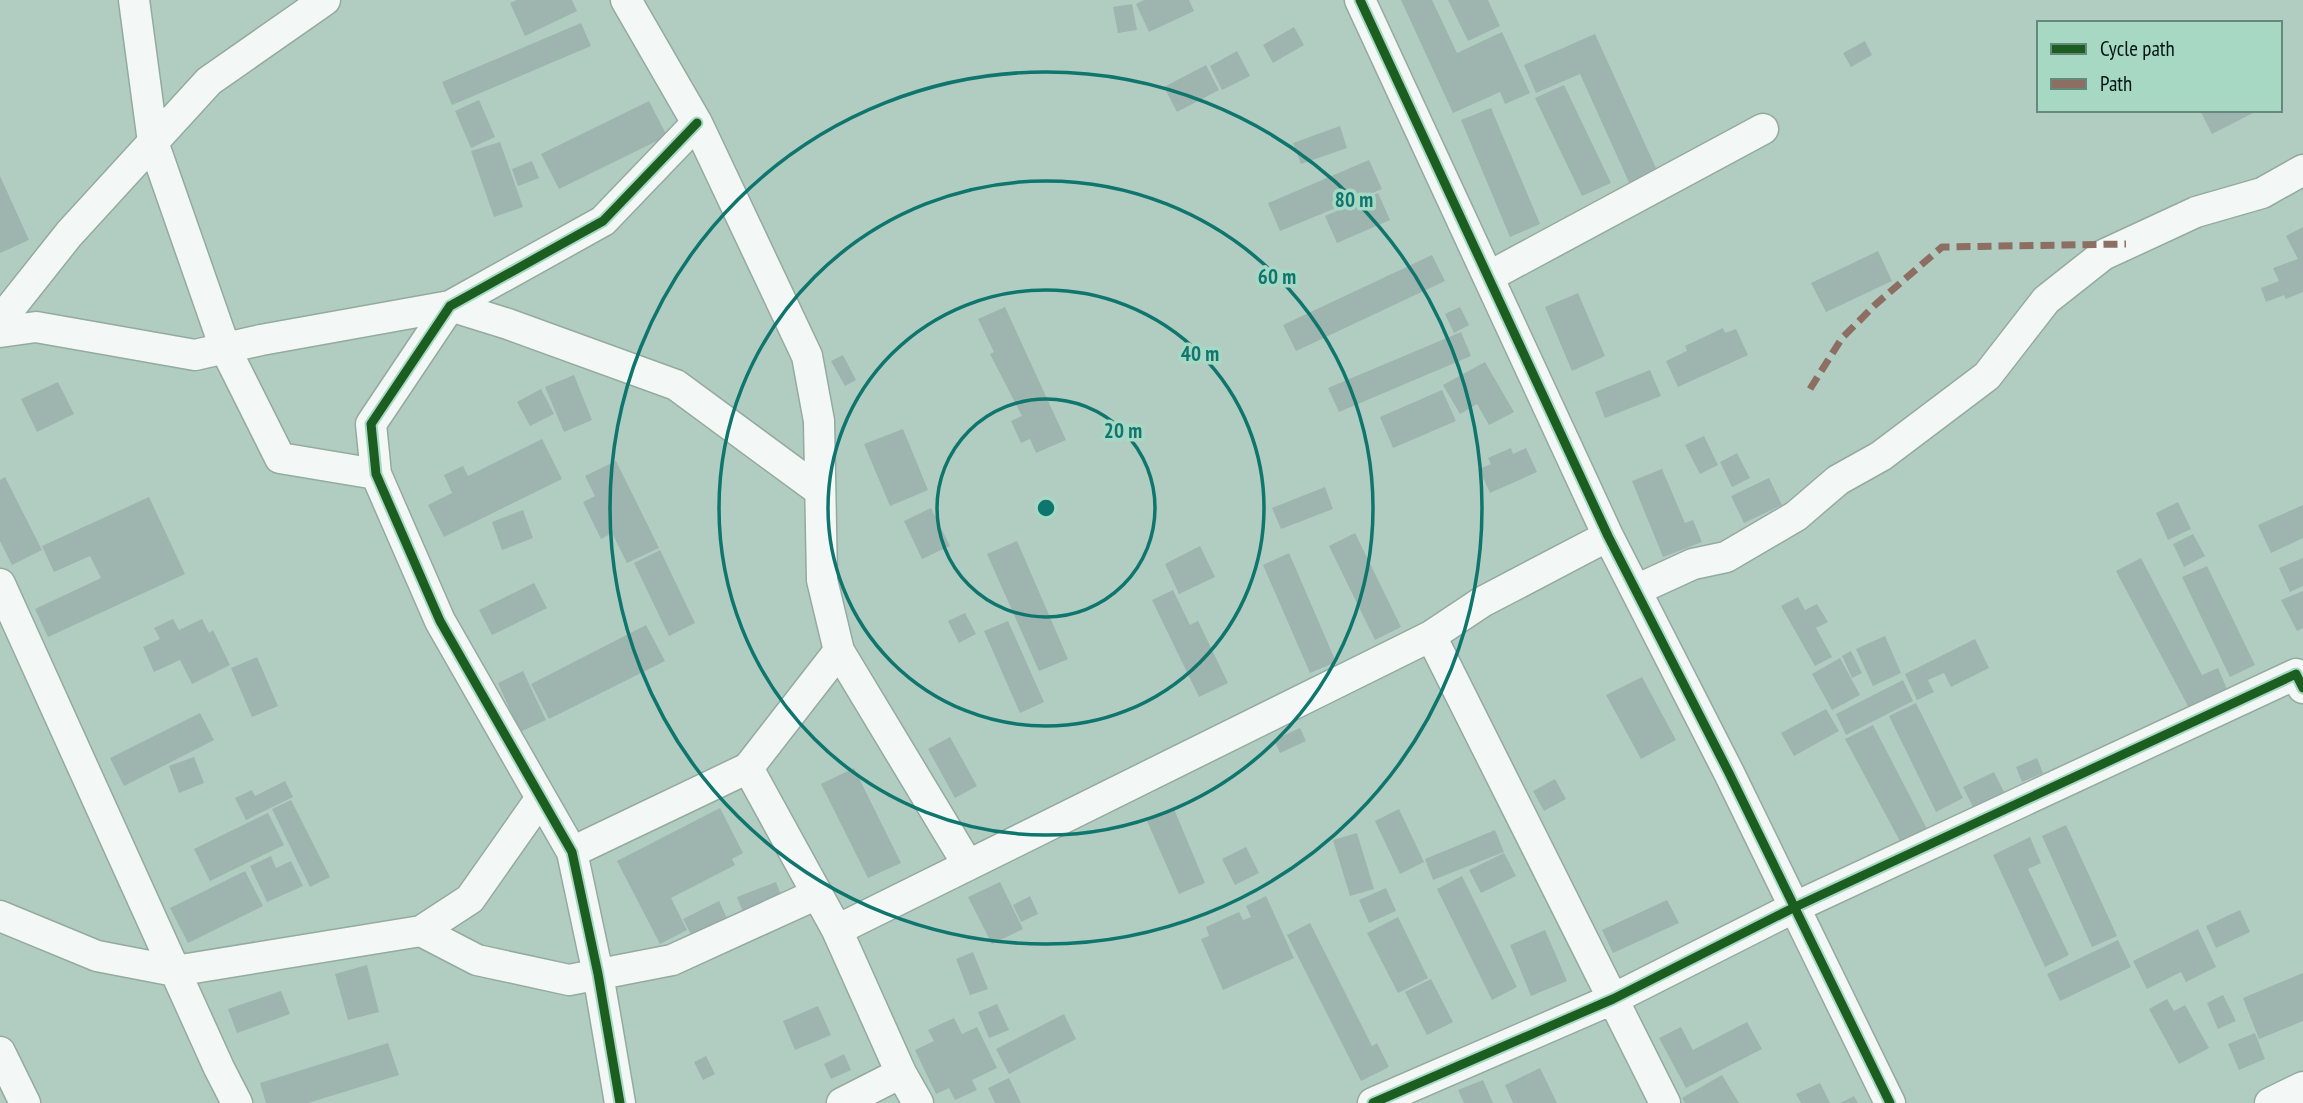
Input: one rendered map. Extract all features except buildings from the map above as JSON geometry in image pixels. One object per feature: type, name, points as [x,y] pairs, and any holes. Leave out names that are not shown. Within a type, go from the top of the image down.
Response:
[{"type":"street","points":[[134,0],[153,142],[225,348],[280,458],[376,474]]},
{"type":"street","points":[[0,321],[69,234],[209,81],[325,0]]},
{"type":"street","points":[[626,0],[696,123],[807,356],[818,421],[822,580],[839,651],[968,865]]},
{"type":"street","points":[[1360,0],[1608,536],[1729,773],[1890,1103]]},
{"type":"street","points":[[0,332],[36,327],[195,355],[450,306],[603,220],[696,123]]},
{"type":"street","points":[[1488,277],[1763,129]]},
{"type":"street","points":[[1636,590],[1693,565],[1726,557],[1796,516],[1838,480],[1881,456],[1987,376],[2046,300],[2103,255],[2196,212],[2262,193],[2303,170]]},
{"type":"street","points":[[450,306],[372,424],[376,474],[440,621],[572,852],[598,974],[620,1103]]},
{"type":"street","points":[[450,306],[508,324],[676,385],[820,491]]},
{"type":"street","points":[[837,930],[1431,636],[1482,602],[1608,536]]},
{"type":"street","points":[[0,584],[237,1103]]},
{"type":"street","points":[[1431,636],[1665,1103]]},
{"type":"street","points":[[572,852],[748,768],[839,651]]},
{"type":"street","points":[[1373,1103],[1613,999],[1793,908],[2296,674],[2303,688]]},
{"type":"street","points":[[748,768],[837,930],[901,1073],[918,1103]]},
{"type":"street","points":[[0,916],[97,956],[175,971],[421,931],[470,900],[541,798]]},
{"type":"street","points":[[421,931],[477,960],[569,979],[672,960],[817,894]]},
{"type":"street","points":[[0,1052],[25,1103]]},
{"type":"street","points":[[842,1103],[901,1073]]},
{"type":"street","points":[[2270,1103],[2303,1087]]},
{"type":"marked path","points":[[1810,389],[1842,338],[1876,304],[1942,247],[2126,244]]},
{"type":"cycle path","points":[[1360,0],[1608,536],[1729,773],[1890,1103]]},
{"type":"cycle path","points":[[620,1103],[598,974],[572,852],[440,621],[376,474],[371,424],[450,306],[603,221],[697,123]]},
{"type":"cycle path","points":[[1373,1103],[1613,999],[1793,908],[2296,674],[2303,688]]}]
